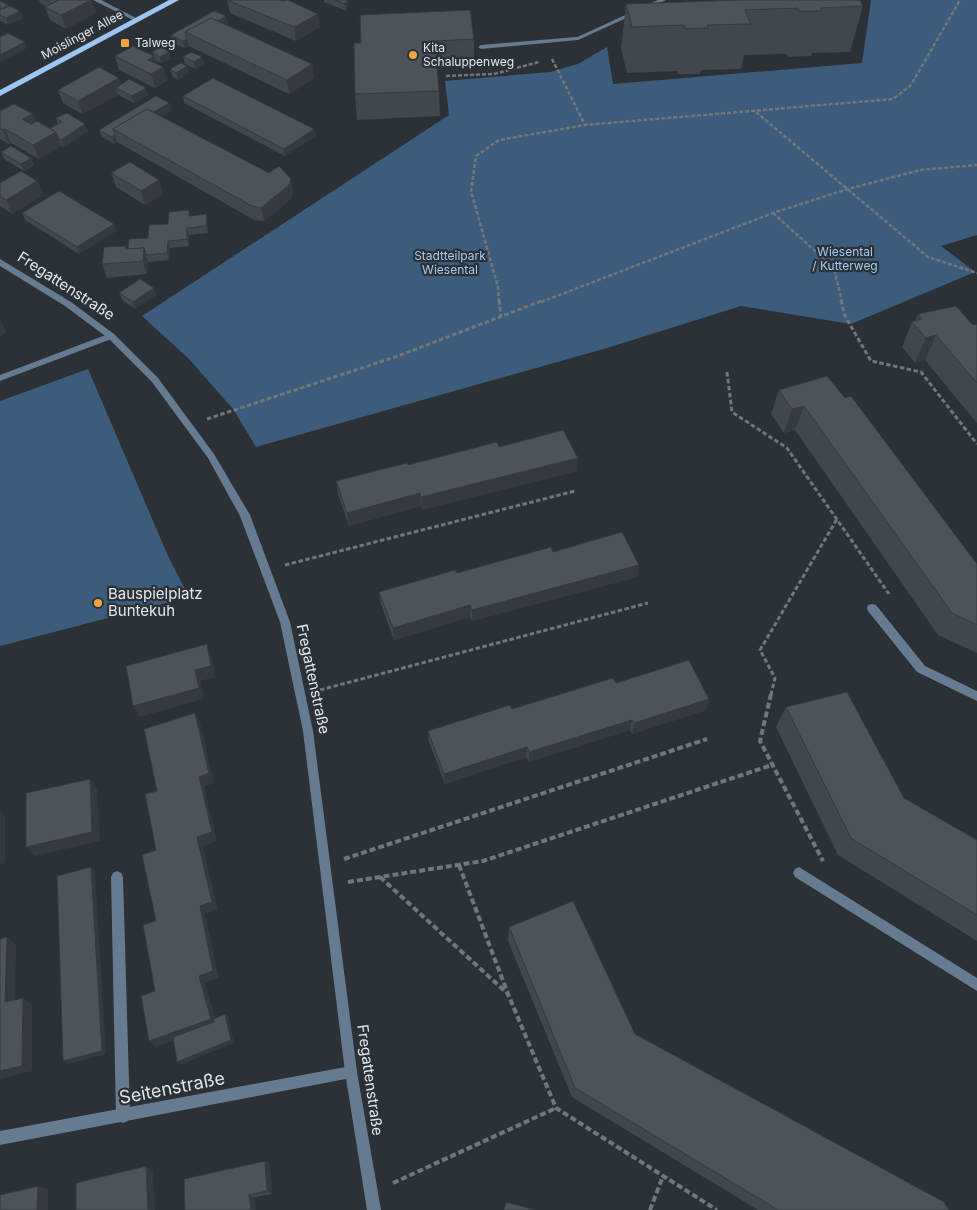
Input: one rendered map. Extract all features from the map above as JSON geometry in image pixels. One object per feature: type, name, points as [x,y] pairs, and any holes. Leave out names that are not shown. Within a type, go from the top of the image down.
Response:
[{"type":"main road","name":"Moislinger Allee","points":[[0,93],[175,0]]},
{"type":"street","points":[[96,0],[137,20]]},
{"type":"street","points":[[481,47],[576,39],[663,0]]},
{"type":"street","name":"Fregattenstraße","points":[[0,262],[68,304],[111,336],[155,380],[211,456],[244,516],[284,622],[308,731],[351,1072],[374,1210]]},
{"type":"street","points":[[0,378],[111,336]]},
{"type":"street","points":[[872,608],[921,669],[977,696]]},
{"type":"street","points":[[799,873],[977,985]]},
{"type":"street","points":[[117,877],[123,1116]]},
{"type":"street","name":"Seitenstraße","points":[[0,1138],[351,1072]]},
{"type":"path","points":[[501,318],[498,287],[471,191],[476,156],[499,140],[586,126],[893,99],[911,85],[950,14],[960,0]]},
{"type":"path","points":[[551,58],[586,126]]},
{"type":"path","points":[[446,76],[494,74],[542,61]]},
{"type":"path","points":[[755,112],[928,256],[977,273]]},
{"type":"path","points":[[190,426],[233,409],[398,356],[773,213],[848,189],[920,170],[977,165]]},
{"type":"path","points":[[773,213],[834,268],[844,316],[871,361],[920,372],[977,444]]},
{"type":"path","points":[[727,372],[732,412],[786,448],[894,600]]},
{"type":"path","points":[[265,570],[575,491]]},
{"type":"path","points":[[830,866],[822,860],[760,741],[775,678],[760,650],[837,519]]},
{"type":"path","points":[[300,695],[648,603]]},
{"type":"path","points":[[325,865],[707,739]]},
{"type":"path","points":[[328,885],[483,861],[772,765]]},
{"type":"path","points":[[460,865],[508,994],[556,1108],[717,1210]]},
{"type":"path","points":[[380,877],[508,994]]},
{"type":"path","points":[[371,1193],[426,1170],[556,1108]]},
{"type":"path","points":[[650,1210],[663,1176]]},
{"type":"green space","name":"Stadtteilpark Wiesental","points":[[871,0],[977,0],[977,235],[941,246],[975,272],[851,324],[741,306],[607,348],[256,447],[233,409],[189,359],[142,316],[449,115],[445,81],[550,72],[578,64],[607,47],[613,84],[862,63]]},
{"type":"green space","points":[[88,369],[168,556],[189,597],[0,646],[0,401]]},
{"type":"building","points":[[46,0],[59,0],[52,3]]},
{"type":"building","points":[[59,0],[91,0],[61,15],[45,7]]},
{"type":"building","points":[[227,0],[288,0],[318,14],[294,27]]},
{"type":"building","points":[[335,0],[347,0],[345,4]]},
{"type":"building","points":[[742,0],[860,0],[863,6],[821,8],[822,11],[799,11],[798,8],[745,10],[751,24],[707,25],[708,28],[685,29],[684,25],[632,27],[626,4]]},
{"type":"building","points":[[0,1],[8,5],[0,9]]},
{"type":"building","points":[[10,6],[20,11],[6,18],[0,15],[0,10]]},
{"type":"building","points":[[470,10],[474,39],[435,41],[439,91],[355,94],[354,43],[361,43],[360,15]]},
{"type":"building","points":[[214,11],[226,16],[218,21],[211,18],[185,32],[187,39],[183,41],[171,35]]},
{"type":"building","points":[[211,18],[312,64],[287,80],[185,32]]},
{"type":"building","points":[[8,33],[25,42],[0,55],[0,37]]},
{"type":"building","points":[[133,46],[154,56],[148,60],[163,67],[151,74],[115,56]]},
{"type":"building","points":[[161,47],[169,52],[160,57],[152,52]]},
{"type":"building","points":[[191,52],[202,57],[194,62],[183,57]]},
{"type":"building","points":[[181,63],[187,66],[176,73],[170,69]]},
{"type":"building","points":[[99,67],[119,78],[78,101],[58,90]]},
{"type":"building","points":[[213,78],[314,129],[284,149],[183,96]]},
{"type":"building","points":[[129,79],[146,88],[132,96],[116,88]]},
{"type":"building","points":[[156,96],[169,103],[154,112],[147,109],[113,129],[115,135],[112,137],[99,130]]},
{"type":"building","points":[[14,104],[33,114],[22,119],[31,124],[37,121],[56,132],[33,145],[0,128],[0,111]]},
{"type":"building","points":[[147,109],[269,173],[279,166],[291,179],[289,185],[261,208],[252,206],[113,129]]},
{"type":"building","points":[[67,113],[85,124],[61,140],[56,132],[50,128],[62,122],[56,118]]},
{"type":"building","points":[[11,146],[31,158],[21,164],[1,152]]},
{"type":"building","points":[[130,162],[159,180],[141,191],[111,173]]},
{"type":"building","points":[[21,171],[37,181],[6,200],[0,196],[0,183]]},
{"type":"building","points":[[59,191],[114,224],[77,247],[22,213]]},
{"type":"building","points":[[189,210],[189,216],[207,214],[206,226],[187,228],[187,239],[168,241],[167,253],[146,255],[144,248],[128,249],[129,239],[148,238],[149,225],[168,224],[169,212]]},
{"type":"building","points":[[126,246],[125,249],[144,248],[143,261],[102,264],[104,247]]},
{"type":"building","points":[[140,279],[154,288],[133,302],[119,293]]},
{"type":"building","points":[[956,306],[973,325],[977,324],[977,383],[936,335],[926,338],[912,322],[922,319],[918,314]]},
{"type":"building","points":[[827,376],[845,398],[851,396],[977,564],[977,625],[952,613],[804,406],[792,409],[779,390]]},
{"type":"building","points":[[563,430],[578,458],[421,497],[420,493],[347,513],[336,481],[497,442],[499,447]]},
{"type":"building","points":[[622,532],[639,565],[472,610],[470,605],[393,628],[379,592],[455,570],[457,573],[551,547],[553,552]]},
{"type":"building","points":[[207,644],[211,666],[195,670],[199,688],[133,706],[126,666]]},
{"type":"building","points":[[689,660],[709,699],[634,723],[632,720],[529,752],[527,747],[444,774],[428,731],[510,705],[512,709],[613,678],[616,683]]},
{"type":"building","points":[[847,692],[904,798],[977,840],[977,915],[851,838],[786,707]]},
{"type":"building","points":[[195,713],[209,773],[199,777],[212,832],[197,837],[212,902],[200,906],[213,971],[199,976],[211,1019],[149,1041],[141,996],[155,991],[143,925],[156,921],[142,855],[156,850],[145,794],[157,791],[144,729]]},
{"type":"building","points":[[90,779],[92,832],[26,847],[26,793]]},
{"type":"building","points":[[91,867],[102,1051],[63,1061],[57,876]]},
{"type":"building","points":[[573,901],[635,1034],[944,1202],[949,1210],[778,1210],[575,1088],[509,927]]},
{"type":"building","points":[[7,937],[5,1002],[23,998],[22,1066],[0,1071],[0,939]]},
{"type":"building","points":[[225,1014],[231,1040],[177,1062],[173,1037],[214,1022],[213,1019]]},
{"type":"building","points":[[265,1161],[267,1191],[249,1195],[251,1210],[185,1210],[184,1179]]},
{"type":"building","points":[[146,1166],[148,1210],[76,1210],[76,1183]]},
{"type":"building","points":[[38,1186],[37,1210],[0,1210],[0,1195]]},
{"type":"building","points":[[506,1202],[536,1210],[504,1210]]},
{"type":"place","name":"Talweg","points":[[125,43]]},
{"type":"place","name":"Kita Schaluppenweg","points":[[413,55]]},
{"type":"place","name":"Bauspielplatz Buntekuh","points":[[98,603]]},
{"type":"park label","name":"Wiesental / Kutterweg","points":[[845,259]]}]
